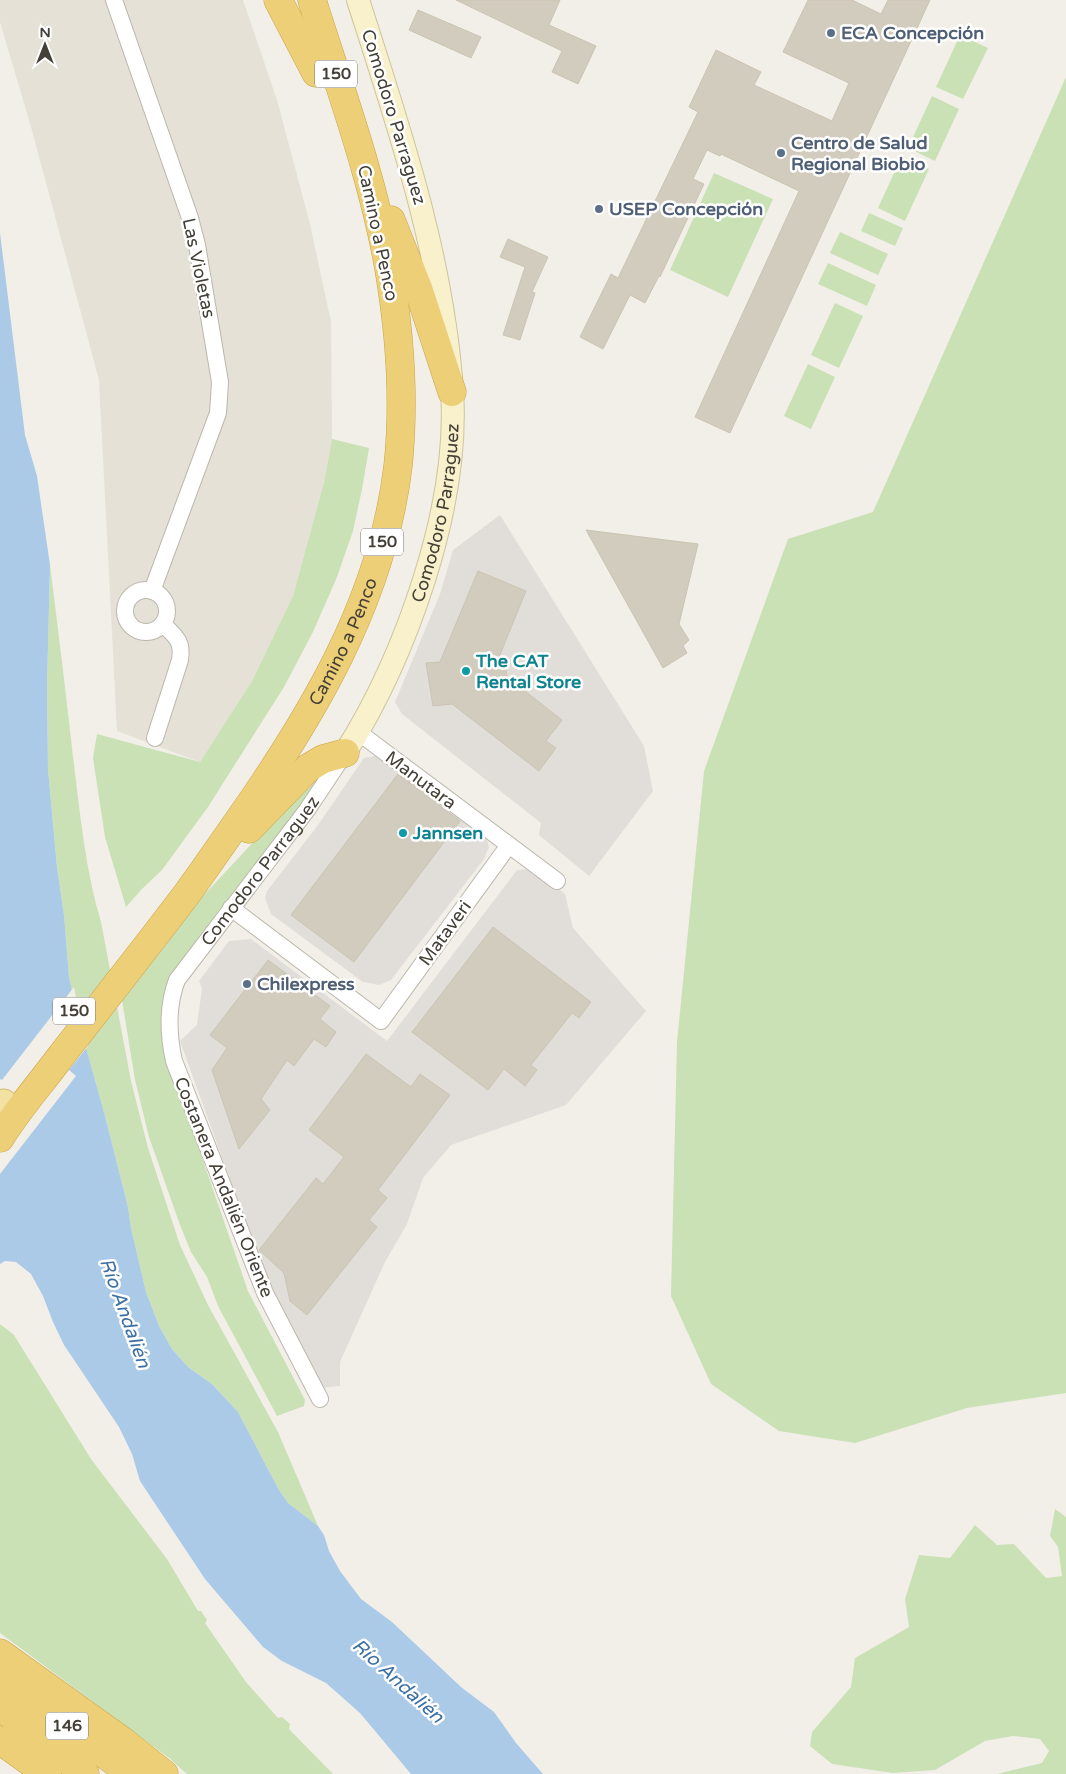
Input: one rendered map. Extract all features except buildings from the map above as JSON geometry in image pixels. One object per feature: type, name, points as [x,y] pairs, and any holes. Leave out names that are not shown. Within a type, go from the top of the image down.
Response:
[{"type":"highway","points":[[278,0],[316,73]]},
{"type":"highway","name":"Camino a Penco","points":[[2,1119],[148,929],[177,879],[255,766],[297,700],[314,670],[343,607],[359,558],[372,508],[381,448],[384,406],[384,370],[377,300],[370,257],[358,207],[342,150],[293,0]]},
{"type":"highway","name":"Camino a Penco","points":[[148,929],[187,893],[275,769],[322,691],[358,614],[385,532],[392,500],[398,459],[402,402],[398,335],[388,266],[358,145],[312,0]]},
{"type":"highway","points":[[358,145],[407,258],[452,392]]},
{"type":"highway","points":[[187,893],[308,768],[351,742]]},
{"type":"highway","points":[[0,1653],[124,1742],[164,1774]]},
{"type":"highway","name":"146","points":[[0,1679],[132,1774]]},
{"type":"highway","name":"146","points":[[0,1706],[85,1774]]},
{"type":"highway","points":[[0,1740],[47,1774]]},
{"type":"street","name":"Las Violetas","points":[[114,0],[192,227],[202,270],[220,382],[218,413],[171,539],[158,595]]},
{"type":"street","name":"Comodoro Parraguez","points":[[185,968],[307,810],[351,742],[408,626],[436,536],[448,470],[451,441],[452,392],[439,285],[399,129],[358,0]]},
{"type":"street","points":[[140,590],[158,595],[167,610],[163,624],[149,633],[142,633],[133,629],[128,624],[124,615],[127,600],[140,590]]},
{"type":"street","points":[[154,738],[182,650],[179,640],[163,624]]},
{"type":"street","name":"Manutara","points":[[351,742],[509,845],[557,881]]},
{"type":"street","name":"Mataveri","points":[[231,908],[381,1021],[509,845]]},
{"type":"street","name":"Costanera Andalién Oriente","points":[[185,968],[172,992],[168,1027],[174,1061],[265,1293],[320,1399]]},
{"type":"shaded area","points":[[0,0],[243,0],[277,100],[310,224],[331,322],[332,439],[324,482],[293,596],[252,681],[200,762],[117,731],[99,380],[31,127],[0,22]]},
{"type":"shaded area","points":[[500,515],[644,746],[653,791],[589,876],[539,835],[541,823],[402,714],[395,702],[440,594],[453,550]]},
{"type":"shaded area","points":[[380,755],[486,837],[489,847],[484,859],[391,980],[379,985],[363,982],[271,914],[265,898],[267,891],[318,825],[364,758]]},
{"type":"shaded area","points":[[533,869],[565,894],[573,928],[646,1011],[566,1105],[451,1145],[423,1178],[407,1224],[384,1264],[340,1362],[340,1386],[319,1388],[271,1294],[180,1041],[197,1025],[202,988],[199,981],[229,941],[251,939],[387,1041],[517,870]]},
{"type":"green space","points":[[960,35],[988,48],[963,99],[936,87]]},
{"type":"green space","points":[[1066,77],[1066,1393],[967,1408],[855,1443],[779,1431],[711,1384],[671,1296],[677,1042],[704,771],[788,539],[873,512]]},
{"type":"green space","points":[[932,96],[959,109],[935,161],[908,148]]},
{"type":"green space","points":[[902,156],[929,169],[905,221],[878,208]]},
{"type":"green space","points":[[714,173],[773,199],[728,297],[670,270]]},
{"type":"green space","points":[[869,213],[903,228],[895,246],[861,231]]},
{"type":"green space","points":[[840,232],[888,254],[878,275],[830,253]]},
{"type":"green space","points":[[828,263],[876,285],[867,306],[818,284]]},
{"type":"green space","points":[[835,303],[863,316],[839,368],[811,355]]},
{"type":"green space","points":[[808,364],[835,377],[811,429],[784,416]]},
{"type":"green space","points":[[332,439],[369,448],[353,531],[337,577],[313,632],[284,687],[208,807],[162,870],[126,907],[105,837],[93,758],[97,734],[200,762],[252,681],[293,596],[324,482]]},
{"type":"green space","points":[[50,565],[87,861],[101,922],[131,1081],[148,1148],[180,1245],[208,1305],[278,1432],[318,1526],[288,1503],[279,1490],[238,1412],[212,1384],[188,1367],[172,1349],[159,1326],[146,1292],[128,1207],[78,1019],[69,977],[48,769],[47,688]]},
{"type":"green space","points":[[323,772],[315,787],[178,967],[165,1050],[248,1291],[305,1400],[304,1406],[277,1416],[218,1306],[207,1277],[191,1252],[180,1225],[149,1137],[135,1080],[121,994],[159,954],[202,897],[315,776]]},
{"type":"green space","points":[[0,1324],[14,1335],[91,1459],[167,1559],[198,1611],[201,1611],[207,1620],[205,1623],[246,1682],[278,1718],[282,1717],[290,1724],[289,1729],[333,1774],[187,1774],[169,1758],[0,1633]]},
{"type":"green space","points":[[1055,1509],[1066,1517],[1066,1774],[997,1774],[1042,1763],[1049,1751],[1040,1739],[1013,1736],[985,1741],[935,1770],[893,1773],[832,1764],[810,1746],[812,1732],[851,1687],[855,1658],[909,1627],[905,1599],[919,1555],[950,1558],[975,1525],[997,1545],[1014,1544],[1046,1578],[1062,1576],[1058,1547],[1050,1536]]},
{"type":"water","name":"Río Andalién","points":[[0,233],[25,435],[37,476],[50,565],[47,688],[48,769],[69,977],[78,1019],[128,1207],[146,1292],[159,1326],[172,1349],[188,1367],[212,1384],[238,1412],[279,1490],[288,1503],[318,1526],[340,1571],[361,1599],[392,1622],[461,1687],[494,1712],[516,1743],[543,1774],[411,1774],[360,1713],[326,1683],[282,1661],[263,1647],[205,1579],[140,1481],[132,1454],[119,1427],[64,1345],[43,1296],[31,1274],[16,1262],[5,1261],[0,1264]]},
{"type":"pier","points":[[74,987],[80,1019],[88,1046],[69,1070],[76,1076],[0,1174],[0,1079],[2,1080]]},
{"type":"place","name":"ECA Concepción","points":[[831,33]]},
{"type":"place","name":"Centro de Salud Regional Biobio","points":[[781,153]]},
{"type":"place","name":"USEP Concepción","points":[[599,209]]},
{"type":"place","name":"The CAT Rental Store","points":[[466,671]]},
{"type":"place","name":"Jannsen","points":[[403,833]]},
{"type":"place","name":"Chilexpress","points":[[247,984]]}]
